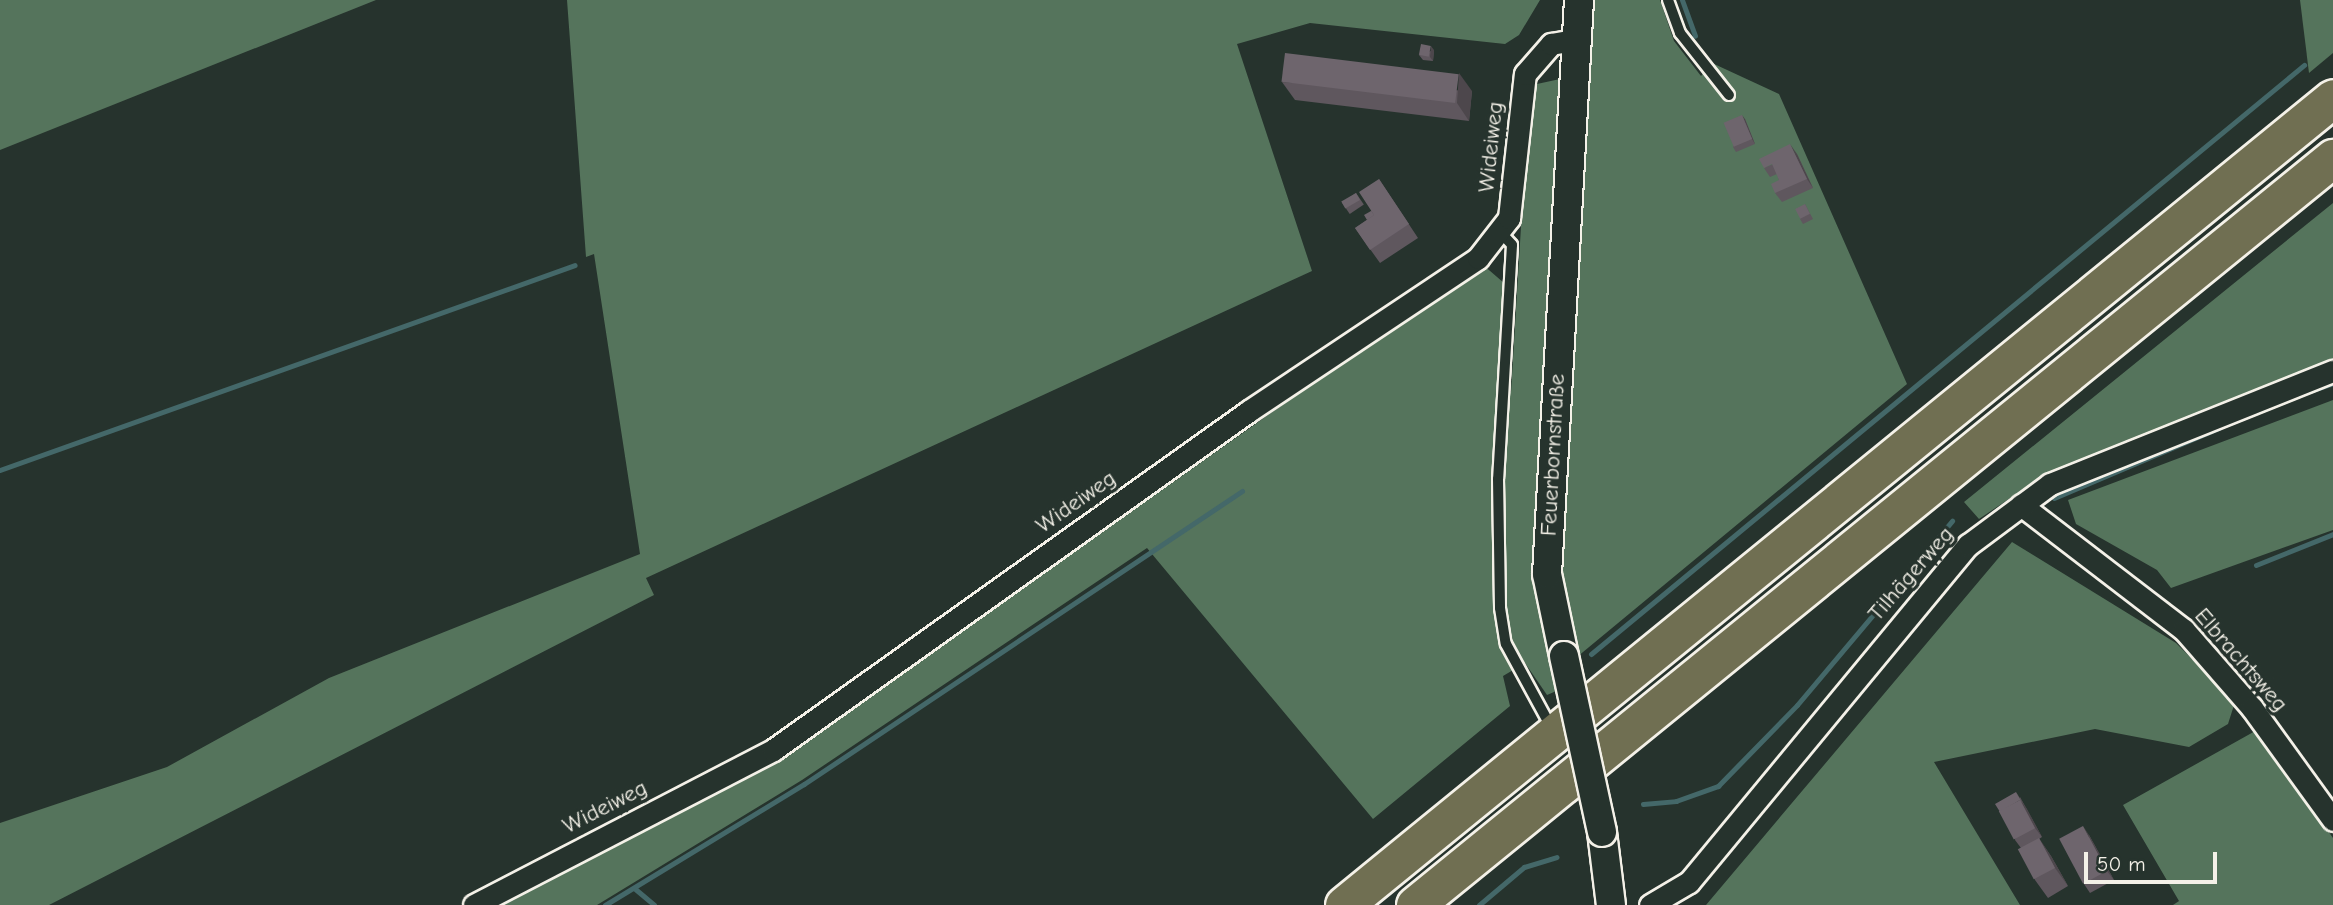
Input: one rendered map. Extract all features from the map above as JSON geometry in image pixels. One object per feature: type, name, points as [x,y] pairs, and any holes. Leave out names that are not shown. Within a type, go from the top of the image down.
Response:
[{"type":"highway","points":[[1344,905],[2333,98]]},
{"type":"highway","points":[[1415,905],[2333,158]]},
{"type":"street","name":"Feuerbornstraße","points":[[1579,0],[1574,40],[1547,574],[1602,832],[1611,905]]},
{"type":"street","name":"Wideiweg","points":[[474,905],[773,750],[1249,411],[1478,258],[1501,233],[1516,185],[1525,74],[1551,44],[1574,40]]},
{"type":"street","name":"Tilhägerweg","points":[[1650,905],[1689,882],[1968,545],[2050,484],[2333,371]]},
{"type":"street","name":"Elbrachtsweg","points":[[2021,505],[2184,630],[2252,708],[2333,820]]},
{"type":"lane","points":[[1668,0],[1680,33],[1729,96]]},
{"type":"lane","points":[[1501,233],[1512,245],[1498,480],[1500,608],[1506,644],[1554,732]]},
{"type":"green space","points":[[0,0],[376,0],[0,150]]},
{"type":"green space","points":[[567,0],[1540,0],[1519,35],[1505,44],[1310,23],[1237,44],[1312,271],[646,578],[654,595],[49,905],[0,905],[0,823],[167,767],[329,678],[640,554],[594,254],[586,257]]},
{"type":"green space","points":[[1592,0],[1660,0],[1674,41],[1701,76],[1712,63],[1779,94],[1907,384],[1577,657],[1559,572]]},
{"type":"green space","points":[[2300,0],[2333,0],[2333,53],[2309,73]]},
{"type":"green space","points":[[1560,79],[1533,575],[1561,689],[1547,695],[1525,663],[1503,676],[1510,706],[1373,819],[1147,548],[802,780],[597,905],[497,905],[788,754],[1482,264],[1504,283],[1497,396],[1511,392],[1528,111],[1537,84]]},
{"type":"green space","points":[[2333,203],[2333,361],[2049,472],[1979,519],[1964,502]]},
{"type":"green space","points":[[2333,400],[2333,530],[2171,588],[2157,570],[2076,524],[2068,500]]},
{"type":"green space","points":[[2012,542],[2176,643],[2235,702],[2228,724],[2189,747],[2095,729],[1934,762],[2020,905],[1706,905]]},
{"type":"green space","points":[[2257,730],[2333,838],[2333,905],[2173,905],[2179,901],[2123,805]]},
{"type":"building","points":[[1421,44],[1431,46],[1429,57],[1419,55]]},
{"type":"building","points":[[1285,53],[1459,74],[1455,103],[1281,82]]},
{"type":"building","points":[[1742,115],[1752,139],[1734,147],[1724,123]]},
{"type":"building","points":[[1790,144],[1807,179],[1775,193],[1771,184],[1779,180],[1772,164],[1764,168],[1759,159]]},
{"type":"building","points":[[1379,179],[1409,224],[1370,250],[1355,228],[1374,215],[1359,192]]},
{"type":"building","points":[[1356,193],[1360,200],[1345,208],[1341,202]]},
{"type":"building","points":[[1805,204],[1810,214],[1800,219],[1795,209]]},
{"type":"building","points":[[1371,211],[1374,215],[1367,220],[1364,215]]},
{"type":"building","points":[[2016,792],[2023,804],[2020,800],[2000,812],[1995,804]]},
{"type":"building","points":[[2020,800],[2035,828],[2014,840],[1999,811]]},
{"type":"building","points":[[2083,826],[2107,871],[2083,884],[2059,839]]},
{"type":"building","points":[[2039,838],[2055,868],[2034,879],[2018,849]]},
{"type":"waterway","points":[[1682,0],[1695,36]]},
{"type":"waterway","points":[[1591,654],[2304,65]]},
{"type":"waterway","points":[[0,470],[575,265]]},
{"type":"waterway","points":[[2310,391],[2333,383]]},
{"type":"waterway","points":[[2054,498],[2219,428]]},
{"type":"waterway","points":[[605,905],[804,784],[1242,491]]},
{"type":"waterway","points":[[1643,804],[1676,801],[1718,786],[1797,705],[1952,521]]},
{"type":"waterway","points":[[2256,565],[2333,534]]},
{"type":"waterway","points":[[1479,905],[1524,867],[1556,857]]},
{"type":"waterway","points":[[634,888],[654,905]]}]
